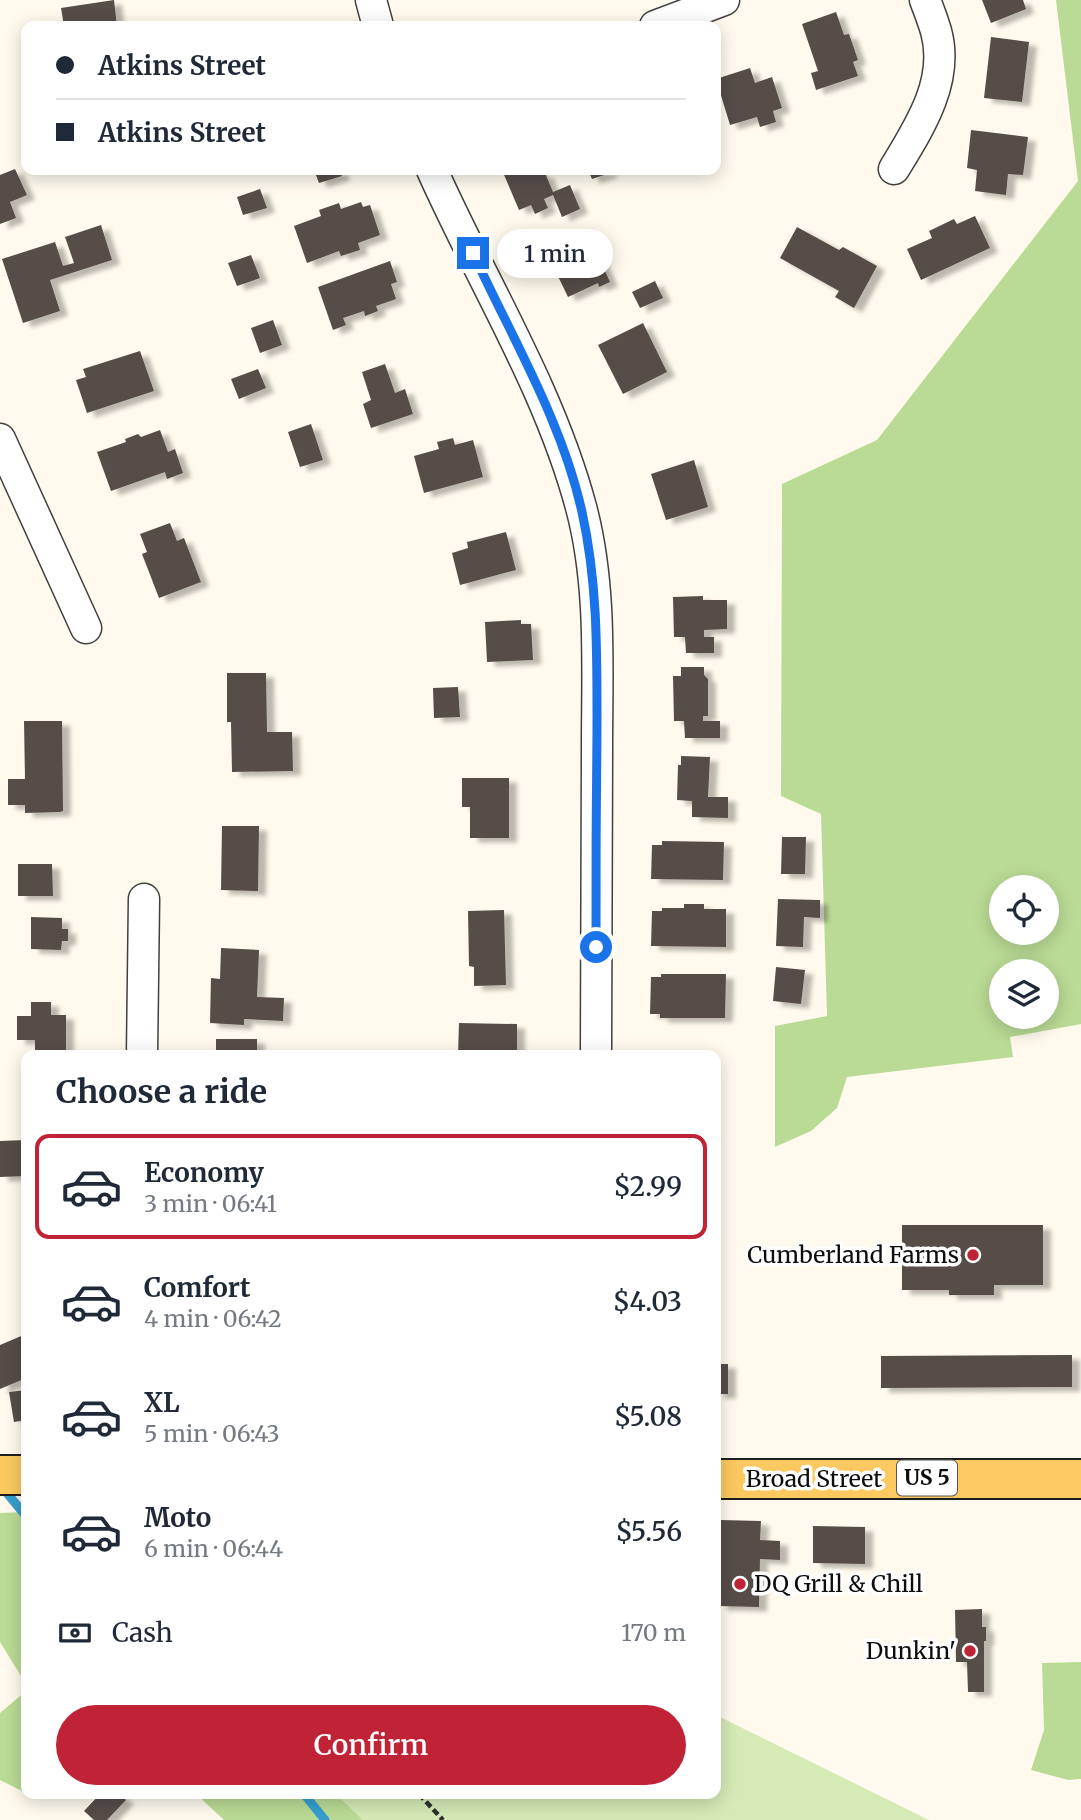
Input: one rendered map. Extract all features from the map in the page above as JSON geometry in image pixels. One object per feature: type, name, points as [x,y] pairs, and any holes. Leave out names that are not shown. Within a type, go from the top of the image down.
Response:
[{"type":"main road","name":"Broad Street","points":[[721,1479],[1081,1479]]},
{"type":"street","points":[[371,0],[377,21]]},
{"type":"street","points":[[669,21],[724,0]]},
{"type":"street","points":[[894,169],[932,101],[938,65],[937,33],[925,0]]},
{"type":"street","points":[[434,175],[540,392],[565,452],[582,510],[593,567],[597,663],[596,1050]]},
{"type":"street","points":[[0,439],[86,628]]},
{"type":"street","points":[[142,1050],[144,899]]},
{"type":"path","points":[[424,1799],[443,1820]]},
{"type":"green space","points":[[1056,0],[1081,0],[1081,1024],[1059,1028],[1059,959],[989,959],[989,1029],[1054,1029],[1010,1037],[1013,1057],[847,1077],[837,1108],[811,1131],[775,1147],[775,1026],[827,1016],[821,814],[781,796],[782,484],[877,440],[1078,181]]},
{"type":"green space","points":[[21,1512],[21,1676],[0,1642],[0,1513]]},
{"type":"green space","points":[[1081,1662],[1081,1779],[1068,1780],[1031,1770],[1044,1730],[1042,1663]]},
{"type":"green space","points":[[21,1695],[21,1790],[0,1780],[0,1713]]},
{"type":"green space","points":[[721,1717],[929,1820],[363,1820],[341,1799],[721,1799]]},
{"type":"green space","points":[[201,1799],[341,1799],[363,1820],[224,1820]]},
{"type":"building","points":[[114,0],[116,21],[63,21],[61,8]]},
{"type":"building","points":[[982,0],[1023,0],[1026,9],[991,23]]},
{"type":"building","points":[[836,12],[844,35],[849,34],[858,60],[853,62],[858,76],[816,90],[811,73],[818,71],[802,24]]},
{"type":"building","points":[[991,37],[1029,42],[1022,102],[984,98]]},
{"type":"building","points":[[750,68],[755,83],[772,77],[782,108],[773,111],[776,122],[760,127],[757,117],[730,125],[721,95],[721,77]]},
{"type":"building","points":[[971,130],[1028,137],[1023,175],[1008,174],[1006,195],[975,191],[977,170],[967,168]]},
{"type":"building","points":[[15,169],[27,195],[10,202],[16,218],[0,224],[0,175]]},
{"type":"building","points":[[316,175],[342,176],[319,183]]},
{"type":"building","points":[[504,175],[546,175],[553,192],[570,185],[580,209],[562,217],[553,195],[544,199],[548,208],[535,214],[531,205],[519,210]]},
{"type":"building","points":[[260,189],[267,208],[243,215],[237,197]]},
{"type":"building","points":[[361,202],[363,207],[370,205],[380,235],[358,243],[360,250],[341,256],[339,251],[307,263],[294,226],[321,216],[319,210],[339,203],[341,209]]},
{"type":"building","points":[[975,216],[990,248],[921,280],[907,249],[932,238],[929,231],[954,219],[957,224]]},
{"type":"building","points":[[101,225],[112,260],[50,280],[60,311],[23,323],[2,259],[55,242],[63,266],[74,263],[65,237]]},
{"type":"building","points":[[797,227],[839,250],[843,247],[877,266],[854,308],[835,297],[839,291],[780,258]]},
{"type":"building","points":[[584,254],[589,263],[599,258],[610,282],[599,287],[598,283],[568,297],[554,268]]},
{"type":"building","points":[[251,255],[260,278],[237,286],[228,263]]},
{"type":"building","points":[[390,261],[397,282],[391,284],[396,299],[376,306],[378,311],[365,316],[364,311],[343,318],[346,325],[333,330],[318,287]]},
{"type":"building","points":[[655,281],[663,298],[640,308],[632,292]]},
{"type":"building","points":[[273,320],[282,345],[260,353],[251,328]]},
{"type":"building","points":[[643,323],[667,372],[623,394],[598,345]]},
{"type":"building","points":[[140,351],[154,391],[87,413],[76,380],[86,377],[83,369]]},
{"type":"building","points":[[385,364],[395,393],[405,389],[413,414],[371,428],[363,404],[371,400],[362,372]]},
{"type":"building","points":[[258,369],[266,388],[239,399],[231,379]]},
{"type":"building","points":[[311,424],[323,460],[300,467],[288,432]]},
{"type":"building","points":[[160,430],[168,452],[175,449],[183,473],[167,479],[165,472],[111,491],[97,452],[126,442],[125,439],[138,434],[141,437]]},
{"type":"building","points":[[453,438],[455,445],[473,440],[483,477],[424,493],[414,456],[439,449],[437,442]]},
{"type":"building","points":[[694,460],[708,507],[666,520],[651,474]]},
{"type":"building","points":[[170,523],[177,541],[184,538],[201,582],[159,598],[142,554],[147,552],[140,534]]},
{"type":"building","points":[[506,532],[516,570],[460,585],[452,553],[468,548],[467,542]]},
{"type":"building","points":[[703,596],[703,600],[727,600],[727,629],[704,630],[704,637],[714,637],[714,653],[686,653],[685,637],[674,637],[673,597]]},
{"type":"building","points":[[521,620],[521,624],[531,624],[533,660],[487,662],[485,622]]},
{"type":"building","points":[[681,667],[704,667],[704,675],[708,679],[708,716],[703,716],[703,721],[720,721],[720,738],[685,738],[684,721],[674,721],[673,676],[681,676]]},
{"type":"building","points":[[227,673],[266,673],[267,732],[292,732],[293,771],[232,772],[231,722],[227,722]]},
{"type":"building","points":[[458,687],[460,717],[434,718],[433,688]]},
{"type":"building","points":[[24,721],[62,721],[63,811],[25,813],[25,805],[8,805],[8,779],[25,779]]},
{"type":"building","points":[[681,756],[710,757],[708,797],[728,797],[728,818],[692,817],[692,801],[677,800],[678,765],[681,765]]},
{"type":"building","points":[[462,778],[509,778],[509,838],[470,838],[470,807],[462,807]]},
{"type":"building","points":[[222,826],[259,826],[258,891],[221,890]]},
{"type":"building","points":[[782,837],[806,837],[805,874],[781,874]]},
{"type":"building","points":[[662,841],[724,842],[723,880],[651,879],[652,845],[662,845]]},
{"type":"building","points":[[18,864],[52,864],[53,896],[18,896]]},
{"type":"building","points":[[778,899],[820,900],[820,918],[804,917],[803,947],[776,946]]},
{"type":"building","points":[[684,904],[704,904],[704,909],[726,909],[726,947],[651,946],[652,911],[684,908]]},
{"type":"building","points":[[504,910],[506,985],[474,986],[474,967],[469,966],[468,911]]},
{"type":"building","points":[[31,917],[62,918],[62,929],[68,929],[68,941],[62,941],[61,950],[31,949]]},
{"type":"building","points":[[221,948],[259,950],[257,997],[284,998],[283,1021],[244,1019],[244,1025],[210,1023],[211,978],[220,979]]},
{"type":"building","points":[[776,967],[805,970],[801,1004],[773,1001]]},
{"type":"building","points":[[661,974],[726,974],[725,1018],[660,1018],[660,1014],[650,1014],[651,977],[661,977]]},
{"type":"building","points":[[31,1002],[51,1002],[51,1015],[66,1015],[66,1050],[35,1050],[35,1040],[17,1040],[17,1016],[31,1016]]},
{"type":"building","points":[[459,1023],[517,1024],[517,1050],[458,1050]]},
{"type":"building","points":[[216,1039],[257,1039],[257,1050],[216,1050]]},
{"type":"building","points":[[21,1140],[21,1176],[0,1177],[0,1141]]},
{"type":"building","name":"Cumberland Farms","points":[[902,1225],[1043,1225],[1043,1285],[994,1285],[994,1295],[949,1295],[949,1290],[902,1290]]},
{"type":"building","points":[[21,1336],[21,1380],[0,1389],[0,1345]]},
{"type":"building","points":[[1072,1355],[1072,1387],[881,1388],[881,1356]]},
{"type":"building","points":[[721,1364],[728,1364],[728,1394],[721,1394]]},
{"type":"building","points":[[21,1391],[21,1421],[14,1422],[9,1392]]},
{"type":"building","name":"DQ Grill & Chill","points":[[721,1520],[761,1521],[760,1540],[780,1541],[780,1560],[760,1559],[759,1607],[721,1606]]},
{"type":"building","points":[[813,1526],[865,1527],[865,1564],[813,1563]]},
{"type":"building","name":"Dunkin'","points":[[982,1609],[982,1627],[986,1627],[984,1692],[968,1692],[967,1662],[956,1662],[955,1610]]},
{"type":"building","points":[[95,1799],[126,1800],[107,1820],[94,1820],[84,1811]]},
{"type":"waterway","points":[[1,1486],[21,1510]]},
{"type":"waterway","points":[[308,1799],[325,1820]]},
{"type":"place","name":"Cumberland Farms","points":[[973,1255]]},
{"type":"place","name":"DQ Grill & Chill","points":[[740,1584]]},
{"type":"place","name":"Dunkin'","points":[[970,1651]]},
{"type":"route","points":[[473,253],[540,392],[565,452],[582,510],[593,567],[597,636],[596,947]]}]
